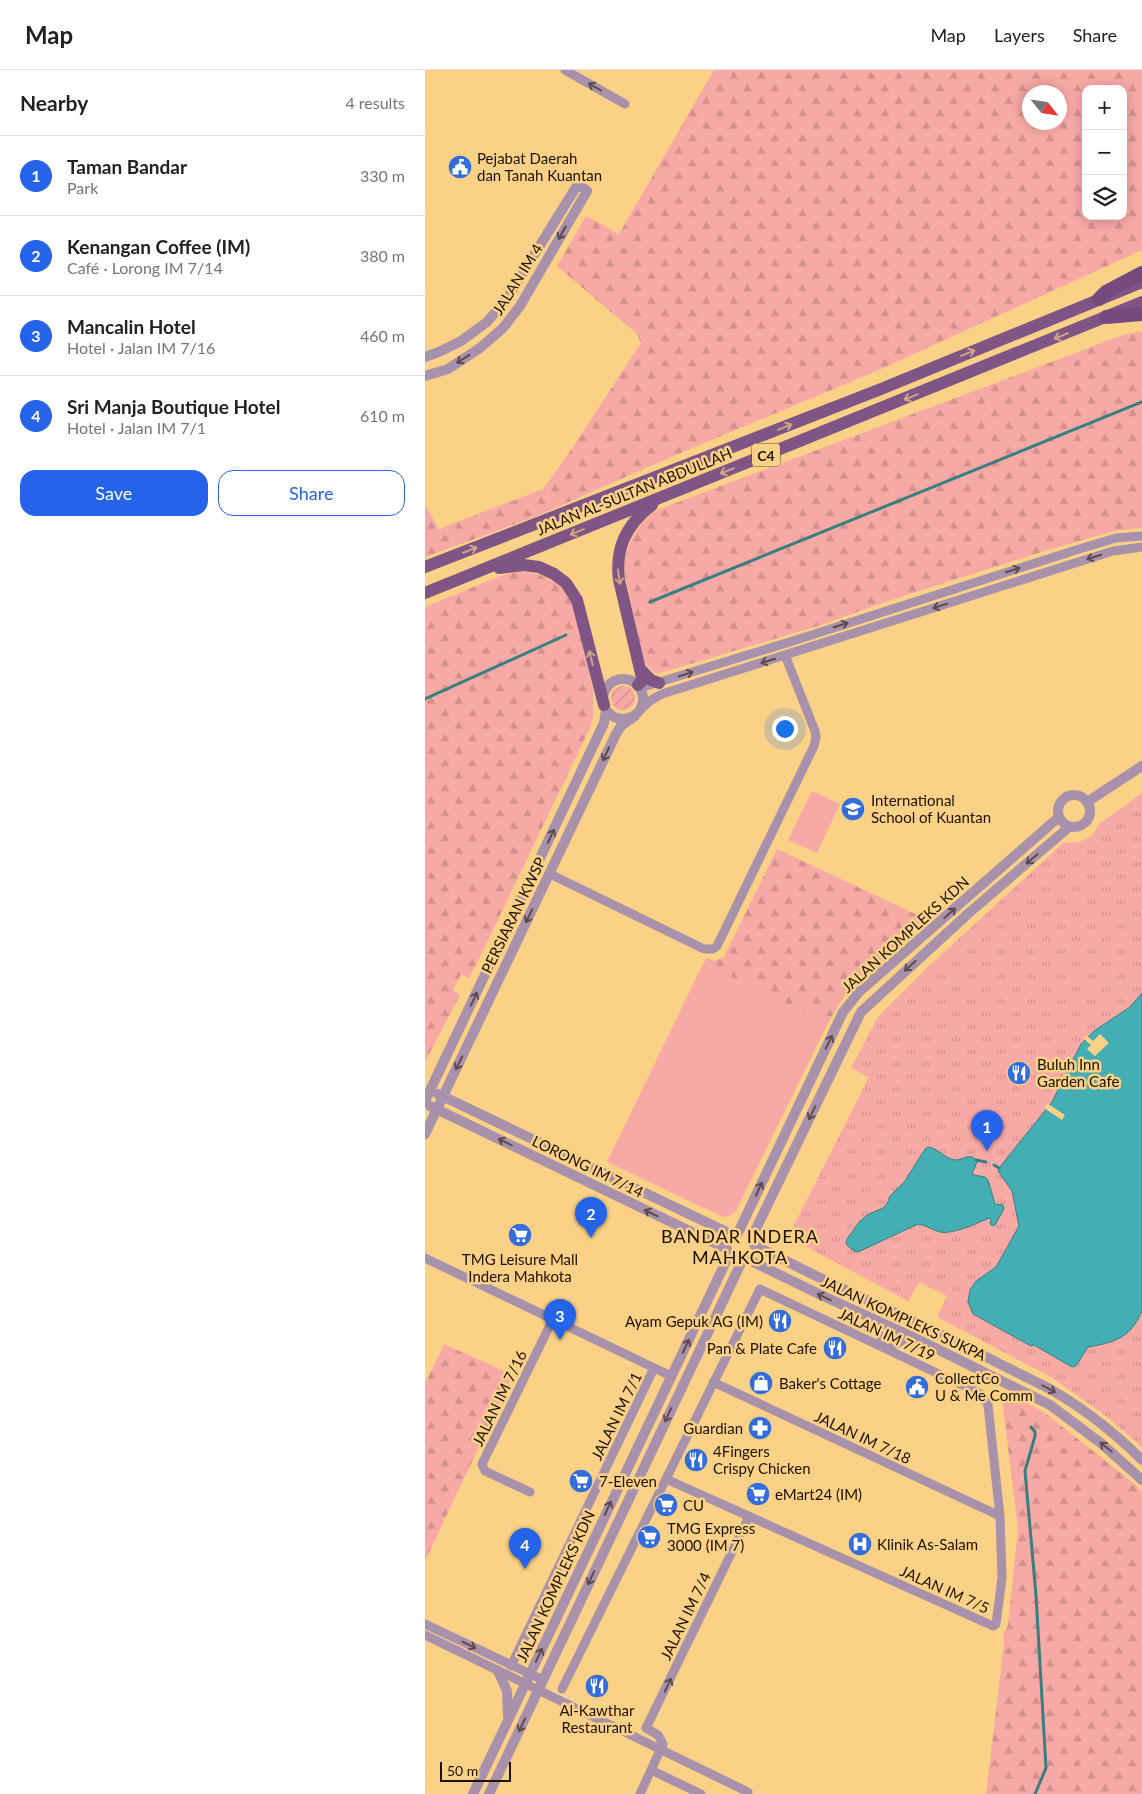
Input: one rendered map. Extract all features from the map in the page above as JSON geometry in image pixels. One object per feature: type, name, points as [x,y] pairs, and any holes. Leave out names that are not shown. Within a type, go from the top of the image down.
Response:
[{"type":"highway","points":[[1099,299],[1106,292],[1142,273]]},
{"type":"highway","points":[[1106,317],[1142,314]]},
{"type":"main road","name":"JALAN AL-SULTAN ABDULLAH","points":[[425,568],[790,425],[1142,282]]},
{"type":"main road","name":"JALAN AL-SULTAN ABDULLAH","points":[[425,594],[1142,302]]},
{"type":"main road","points":[[639,686],[642,679],[617,564],[621,544],[631,525],[643,512],[667,495]]},
{"type":"main road","points":[[483,570],[523,565],[539,567],[554,574],[566,583],[577,600],[605,707]]},
{"type":"main road","points":[[639,667],[651,680],[659,683]]},
{"type":"street","points":[[565,70],[625,104]]},
{"type":"street","name":"JALAN IM 4","points":[[425,357],[461,341],[487,322],[508,297],[578,184],[587,191],[520,306],[503,328],[480,348],[448,369],[425,376]]},
{"type":"street","points":[[637,714],[643,702],[639,686],[659,683],[1105,541],[1142,536]]},
{"type":"street","points":[[605,707],[617,718],[625,719],[637,714],[651,700],[663,694],[1113,551],[1142,547]]},
{"type":"street","points":[[989,577],[993,590]]},
{"type":"street","points":[[796,640],[799,651]]},
{"type":"street","points":[[550,874],[704,949],[713,949],[717,946],[814,746],[816,738],[812,723],[785,656]]},
{"type":"street","name":"PERSIARAN KWSP","points":[[425,1102],[603,723],[604,693],[611,683],[623,679],[639,686]]},
{"type":"street","name":"PERSIARAN KWSP","points":[[425,1134],[616,734],[621,726],[637,714]]},
{"type":"street","points":[[1087,802],[1142,766]]},
{"type":"street","points":[[1076,795],[1084,798],[1091,810],[1086,823],[1078,827],[1065,824],[1059,817],[1059,808],[1063,800],[1076,795]]},
{"type":"street","name":"JALAN KOMPLEKS KDN","points":[[735,1234],[849,1003],[865,986],[1059,817]]},
{"type":"street","name":"JALAN KOMPLEKS KDN","points":[[753,1242],[861,1012],[1069,826]]},
{"type":"street","points":[[529,881],[543,888]]},
{"type":"street","points":[[849,1003],[861,1012]]},
{"type":"street","name":"LORONG IM 7/14","points":[[430,1090],[735,1234]]},
{"type":"street","name":"LORONG IM 7/14","points":[[425,1102],[728,1252]]},
{"type":"street","points":[[735,1234],[746,1234],[753,1242],[752,1253],[745,1260],[734,1259],[728,1252],[728,1241],[735,1234]]},
{"type":"street","name":"JALAN KOMPLEKS SUKPA","points":[[753,1242],[815,1276],[934,1331],[1050,1389],[1103,1426],[1142,1460]]},
{"type":"street","name":"JALAN KOMPLEKS KDN","points":[[473,1794],[728,1252]]},
{"type":"street","points":[[425,1258],[671,1376]]},
{"type":"street","name":"JALAN KOMPLEKS KDN","points":[[489,1794],[745,1260]]},
{"type":"street","name":"JALAN KOMPLEKS SUKPA","points":[[745,1260],[913,1337],[1055,1408],[1107,1448],[1142,1480]]},
{"type":"street","name":"JALAN IM 7/19","points":[[666,1479],[760,1289],[981,1394],[988,1404],[1000,1516],[1002,1578],[996,1624],[993,1626]]},
{"type":"street","name":"JALAN IM 7/16","points":[[530,1492],[485,1471],[483,1464],[553,1319]]},
{"type":"street","points":[[873,1319],[885,1348],[913,1337]]},
{"type":"street","name":"JALAN IM 7/1","points":[[511,1666],[654,1368]]},
{"type":"street","name":"JALAN IM 7/18","points":[[713,1382],[1000,1516]]},
{"type":"street","points":[[562,1689],[666,1479]]},
{"type":"street","name":"JALAN IM 7/5","points":[[666,1479],[993,1626]]},
{"type":"street","name":"JALAN IM 7/4","points":[[661,1750],[663,1744],[660,1737],[646,1728],[749,1516]]},
{"type":"street","points":[[425,1624],[511,1666],[538,1691],[748,1793]]},
{"type":"street","points":[[425,1636],[498,1671],[527,1679],[543,1680]]},
{"type":"street","points":[[498,1671],[509,1699],[507,1721]]},
{"type":"street","points":[[640,1794],[661,1750]]},
{"type":"street","points":[[651,1770],[701,1794]]},
{"type":"green space","points":[[714,70],[1142,70],[1142,250],[881,369],[664,460],[537,516],[425,557],[425,505],[439,529],[543,489],[571,450],[641,343],[637,334],[557,266],[586,216],[619,234]]},
{"type":"green space","points":[[1142,331],[1142,528],[1114,531],[1051,549],[894,599],[818,626],[660,673],[655,673],[644,663],[624,570],[626,552],[633,536],[657,510],[1123,335]]},
{"type":"green space","points":[[520,571],[540,575],[558,584],[572,600],[593,690],[593,718],[589,730],[478,961],[469,978],[461,974],[453,990],[460,995],[425,1062],[425,607],[500,576]]},
{"type":"green space","points":[[623,686],[632,689],[635,698],[632,707],[623,710],[614,707],[611,698],[614,689]]},
{"type":"green space","points":[[812,791],[840,804],[817,853],[788,840]]},
{"type":"green space","points":[[1142,793],[1142,1447],[1106,1416],[1051,1377],[937,1317],[947,1296],[919,1282],[908,1301],[801,1244],[794,1225],[869,1077],[851,1068],[878,1017],[928,967],[1063,843],[1079,842],[1092,836],[1099,824]]},
{"type":"green space","points":[[777,849],[926,919],[844,996],[828,1023],[703,964],[707,958],[714,961],[724,957]]},
{"type":"green space","points":[[703,964],[828,1023],[736,1211],[729,1216],[723,1217],[607,1162]]},
{"type":"green space","points":[[444,1344],[513,1375],[425,1561],[425,1384]]},
{"type":"green space","points":[[1016,1397],[1045,1413],[1135,1484],[1142,1493],[1142,1794],[986,1794],[1004,1644],[1003,1636],[1008,1625],[1018,1529],[1002,1399]]},
{"type":"water","points":[[1142,993],[1142,1311],[1127,1333],[1114,1341],[1088,1347],[1076,1366],[1072,1367],[973,1314],[968,1302],[970,1290],[976,1281],[996,1267],[1019,1226],[1012,1191],[998,1171],[999,1168],[1052,1102],[1081,1044],[1094,1031],[1130,1007]]},
{"type":"water","points":[[928,1147],[951,1159],[958,1160],[972,1157],[975,1159],[977,1162],[972,1174],[985,1177],[988,1180],[995,1204],[1003,1205],[1004,1209],[995,1225],[990,1224],[991,1219],[989,1218],[965,1228],[945,1232],[918,1224],[858,1252],[854,1251],[846,1244],[847,1239],[860,1221],[887,1204],[890,1196],[905,1181]]},
{"type":"pier","points":[[1100,1034],[1109,1043],[1095,1056],[1087,1049],[1091,1045],[1083,1038],[1086,1035],[1093,1041]]},
{"type":"pier","points":[[1048,1104],[1065,1115],[1062,1120],[1044,1108]]},
{"type":"waterway","points":[[650,602],[1142,402]]},
{"type":"waterway","points":[[425,699],[566,635]]},
{"type":"waterway","points":[[976,1160],[986,1162]]},
{"type":"waterway","points":[[994,1165],[999,1168]]},
{"type":"waterway","points":[[1031,1427],[1035,1432],[1035,1436],[1025,1471],[1036,1595],[1046,1768],[1035,1794]]},
{"type":"place","name":"Pejabat Daerah dan Tanah Kuantan","points":[[460,167]]},
{"type":"place","name":"International School of Kuantan","points":[[853,809]]},
{"type":"place","name":"Buluh Inn Garden Cafe","points":[[1019,1073]]},
{"type":"place","name":"Taman Bandar","points":[[987,1151]]},
{"type":"place","name":"TMG Leisure Mall Indera Mahkota","points":[[520,1235]]},
{"type":"place","name":"Kenangan Coffee (IM)","points":[[591,1238]]},
{"type":"place","name":"Ayam Gepuk AG (IM)","points":[[780,1321]]},
{"type":"place","name":"Mancalin Hotel","points":[[560,1340]]},
{"type":"place","name":"Pan & Plate Cafe","points":[[835,1348]]},
{"type":"place","name":"Baker's Cottage","points":[[761,1383]]},
{"type":"place","name":"CollectCo U & Me Comm","points":[[917,1387]]},
{"type":"place","name":"Guardian","points":[[760,1428]]},
{"type":"place","name":"4Fingers Crispy Chicken","points":[[696,1460]]},
{"type":"place","name":"7-Eleven","points":[[581,1481]]},
{"type":"place","name":"eMart24 (IM)","points":[[758,1494]]},
{"type":"place","name":"CU","points":[[666,1505]]},
{"type":"place","name":"TMG Express 3000 (IM 7)","points":[[649,1537]]},
{"type":"place","name":"Klinik As-Salam","points":[[860,1544]]},
{"type":"place","name":"Sri Manja Boutique Hotel","points":[[525,1569]]},
{"type":"place","name":"Al-Kawthar Restaurant","points":[[597,1686]]},
{"type":"district","name":"BANDAR INDERA MAHKOTA","points":[[740,1246]]}]
